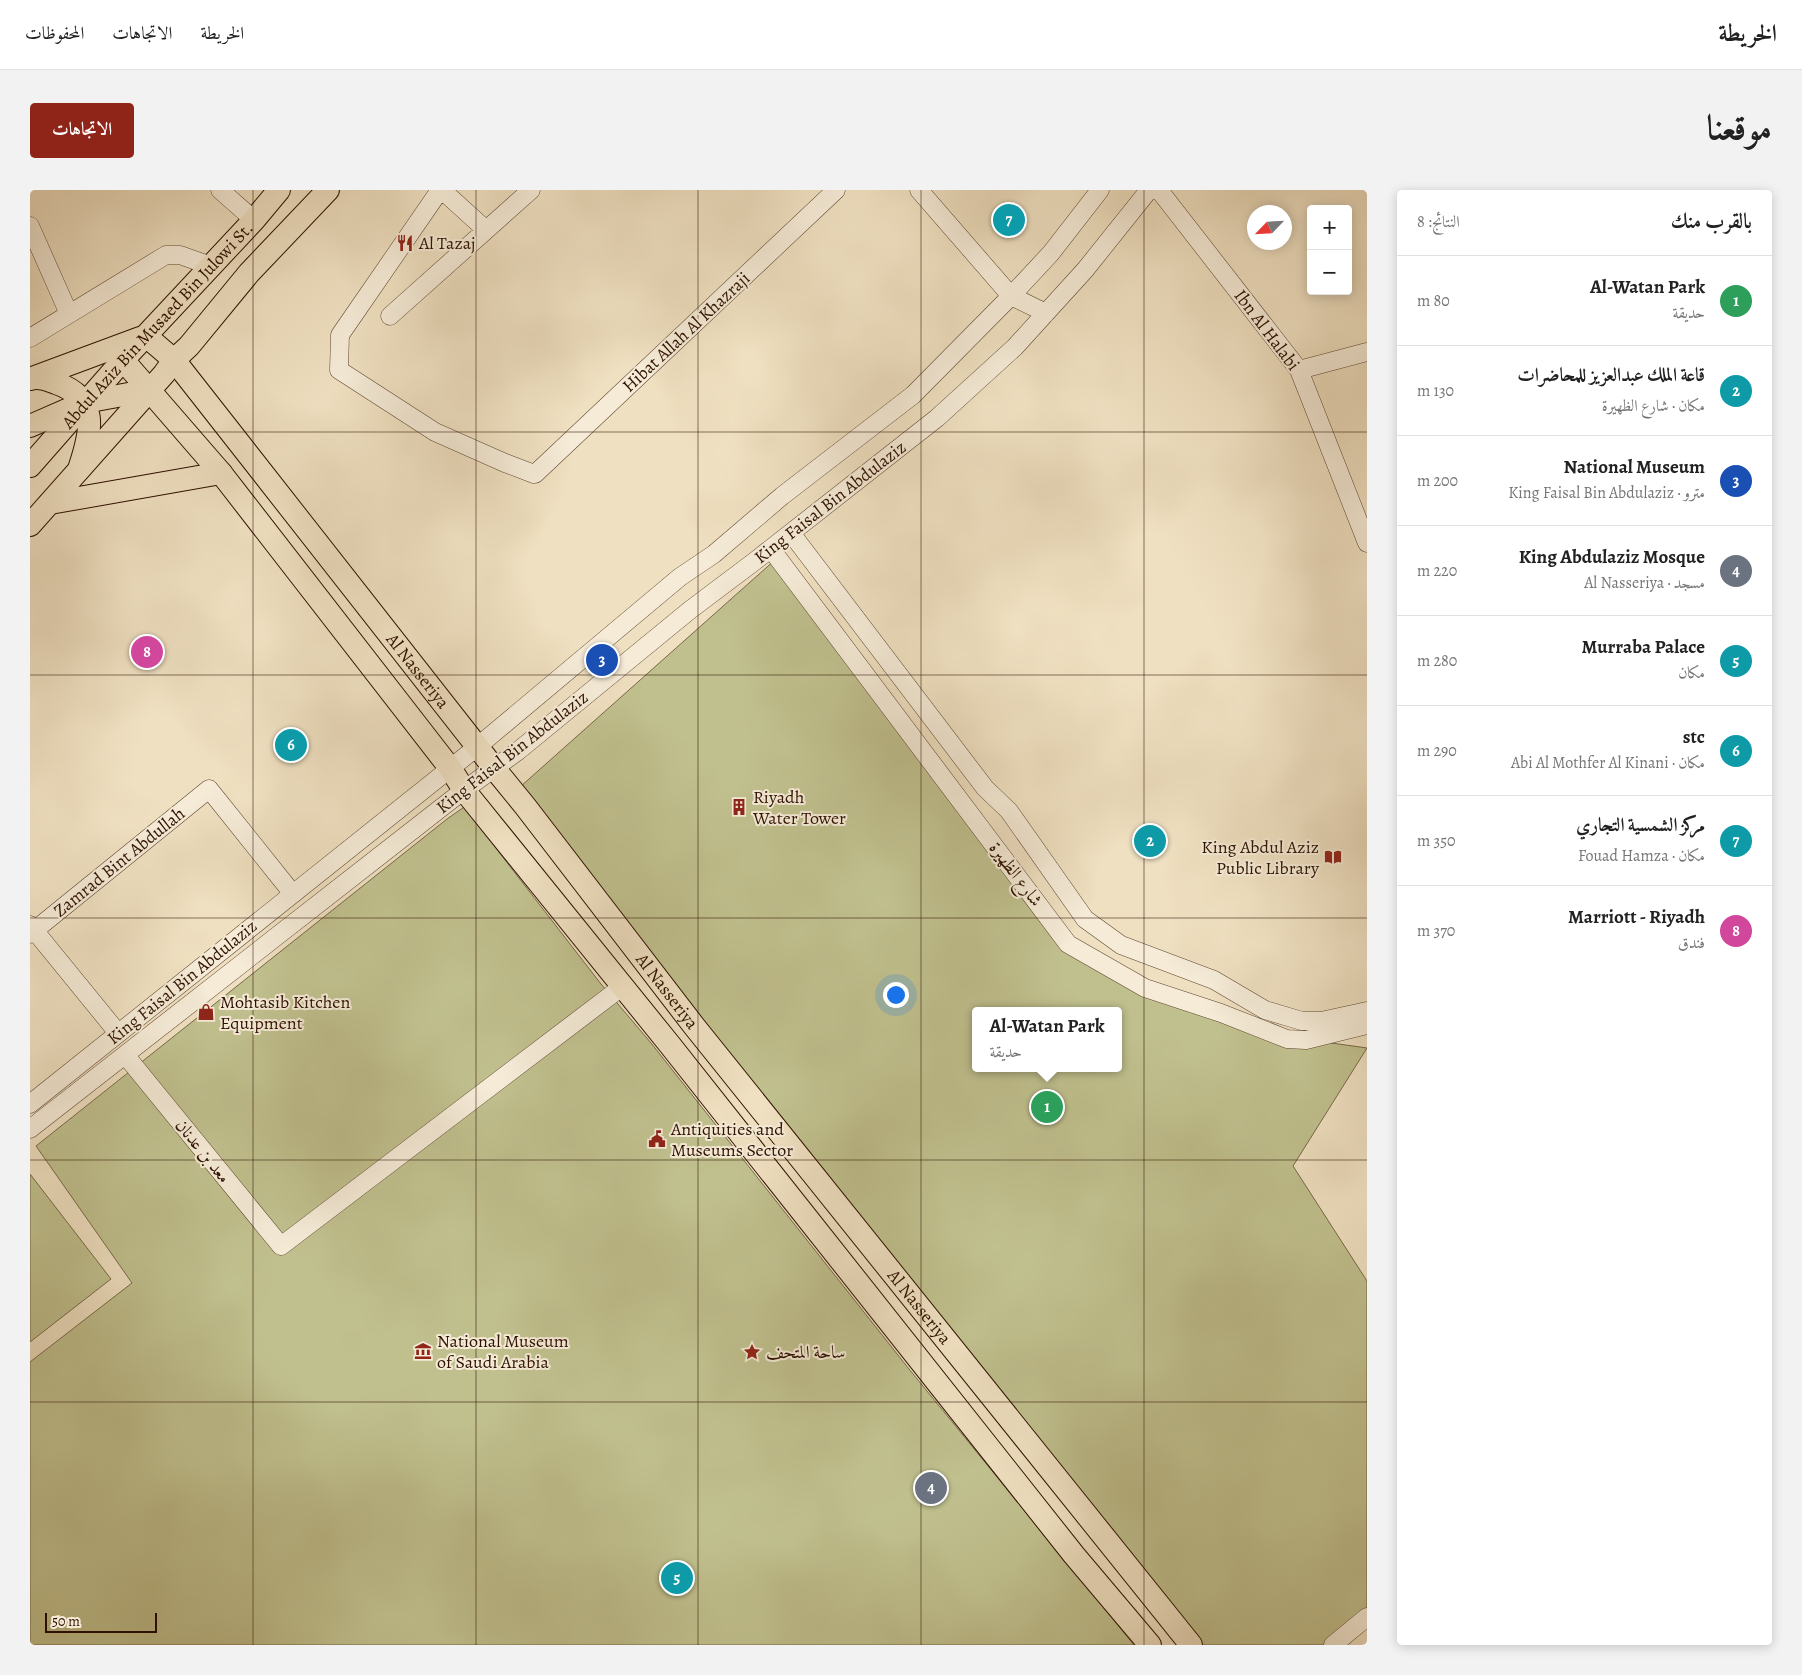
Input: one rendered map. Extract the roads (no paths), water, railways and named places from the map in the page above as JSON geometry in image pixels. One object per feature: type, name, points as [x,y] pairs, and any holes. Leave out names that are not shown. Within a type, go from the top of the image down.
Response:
[{"type":"main road","name":"Abdul Aziz Bin Musaed Bin Julowi St.","points":[[30,466],[124,360],[254,220],[279,190]]},
{"type":"main road","name":"Abdul Aziz Bin Musaed Bin Julowi St.","points":[[30,526],[150,390],[174,360],[189,346],[249,273],[328,190]]},
{"type":"main road","points":[[218,259],[226,276],[241,277],[249,273]]},
{"type":"main road","points":[[32,378],[146,336]]},
{"type":"main road","name":"Al Nasseriya","points":[[146,336],[174,360],[525,806],[694,1026],[1191,1645]]},
{"type":"main road","name":"Al Nasseriya","points":[[124,360],[221,473],[450,768],[464,790],[623,986],[1074,1555],[1150,1645]]},
{"type":"main road","points":[[32,378],[61,385],[75,392],[86,402],[90,426],[87,446],[79,469]]},
{"type":"main road","points":[[30,426],[86,402],[150,390]]},
{"type":"main road","points":[[50,503],[221,473]]},
{"type":"main road","points":[[670,1045],[663,1031],[668,1018],[682,1015],[694,1026]]},
{"type":"street","points":[[220,190],[254,220]]},
{"type":"street","points":[[441,190],[486,230]]},
{"type":"street","name":"Hibat Allah Al Khazraji","points":[[441,190],[340,335],[339,370],[435,432],[535,474],[836,190]]},
{"type":"street","points":[[390,316],[531,190]]},
{"type":"street","points":[[919,190],[1011,296],[1046,314]]},
{"type":"street","name":"King Faisal Bin Abdulaziz","points":[[30,1104],[556,683],[680,577],[714,554],[782,496],[913,395],[1051,253],[1100,190]]},
{"type":"street","name":"King Faisal Bin Abdulaziz","points":[[30,1129],[126,1056],[464,790],[518,751],[690,610],[937,418],[1015,347],[1046,314],[1148,190]]},
{"type":"street","name":"Ibn Al Halabi","points":[[1160,190],[1299,370],[1367,543]]},
{"type":"street","points":[[30,226],[69,314]]},
{"type":"street","points":[[30,338],[166,255],[218,259]]},
{"type":"street","points":[[1299,370],[1367,352]]},
{"type":"street","name":"شارع الظهيرة","points":[[791,533],[985,788],[1009,811],[1085,919],[1121,945],[1214,980],[1265,1010],[1302,1021],[1321,1021],[1367,1010]]},
{"type":"street","name":"شارع الظهيرة","points":[[771,548],[1068,944],[1145,988],[1221,1013],[1287,1039],[1306,1040],[1367,1025]]},
{"type":"street","name":"Zamrad Bint Abdullah","points":[[32,930],[209,789],[293,894]]},
{"type":"street","points":[[32,930],[118,1033]]},
{"type":"street","name":"معد بن عدنان","points":[[126,1056],[281,1246],[623,986]]},
{"type":"street","points":[[1333,1645],[1367,1617]]},
{"type":"place","name":"مركز الشمسية التجاري","points":[[1009,220]]},
{"type":"place","name":"Al Tazaj","points":[[405,243]]},
{"type":"place","name":"Marriott - Riyadh","points":[[147,652]]},
{"type":"place","name":"National Museum","points":[[602,660]]},
{"type":"place","name":"stc","points":[[291,745]]},
{"type":"place","name":"Riyadh Water Tower","points":[[739,807]]},
{"type":"place","name":"قاعة الملك عبدالعزيز للمحاضرات","points":[[1150,841]]},
{"type":"place","name":"King Abdul Aziz Public Library","points":[[1333,857]]},
{"type":"place","name":"Mohtasib Kitchen Equipment","points":[[206,1012]]},
{"type":"place","name":"Al-Watan Park","points":[[1047,1107]]},
{"type":"place","name":"Antiquities and Museums Sector","points":[[657,1139]]},
{"type":"place","name":"National Museum of Saudi Arabia","points":[[423,1351]]},
{"type":"place","name":"ساحة المتحف","points":[[752,1352]]},
{"type":"place","name":"King Abdulaziz Mosque","points":[[931,1488]]},
{"type":"place","name":"Murraba Palace","points":[[677,1578]]}]
